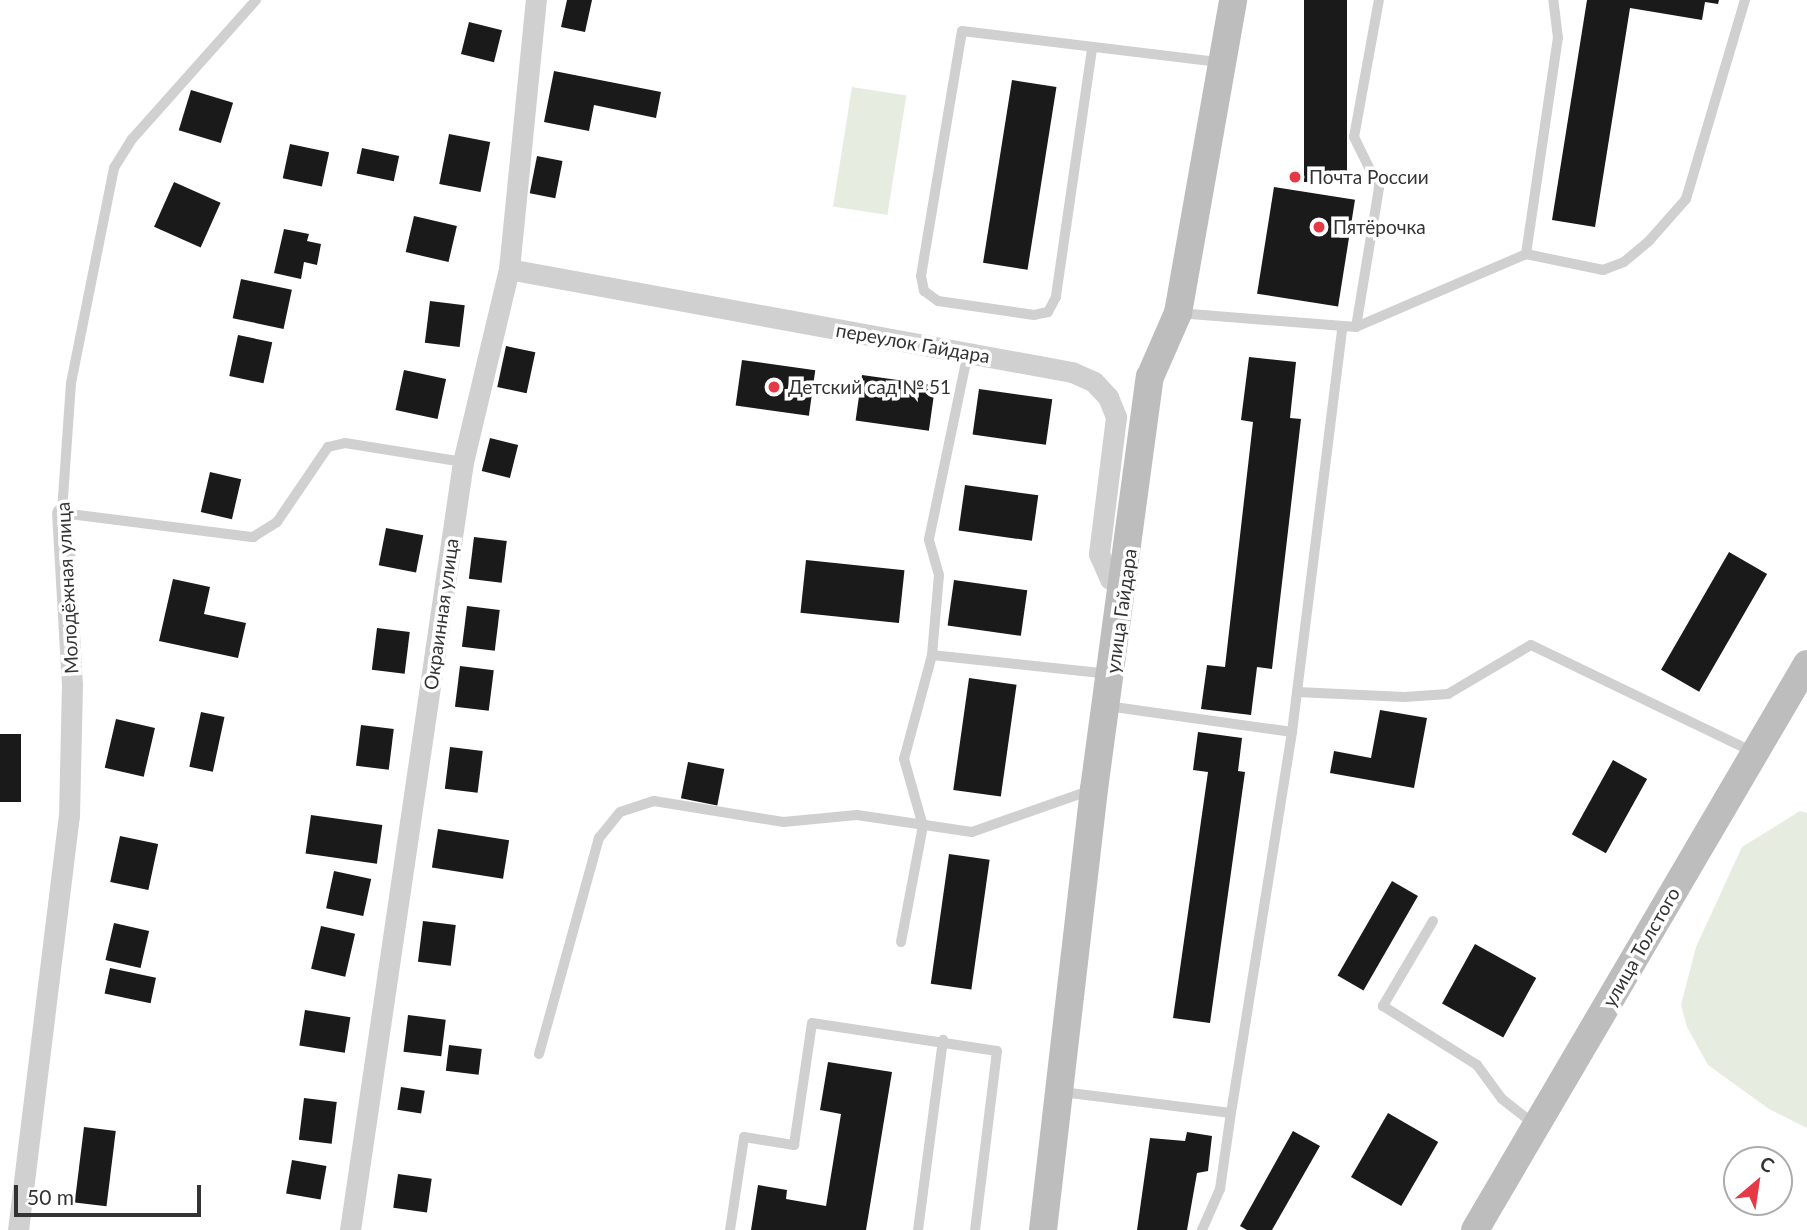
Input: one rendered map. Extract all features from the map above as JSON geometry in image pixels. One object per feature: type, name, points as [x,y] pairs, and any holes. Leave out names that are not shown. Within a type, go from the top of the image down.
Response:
[{"type":"street","name":"Окраинная улица","points":[[350,1230],[463,461],[509,269],[536,0]]},
{"type":"street","name":"улица Гайдара","points":[[1043,1230],[1094,789],[1126,583],[1150,377],[1178,313],[1233,0]]},
{"type":"street","name":"переулок Гайдара","points":[[509,269],[1072,372],[1094,382],[1108,397],[1116,417],[1099,554],[1110,579],[1126,583]]},
{"type":"street","name":"Молодёжная улица","points":[[18,1230],[69,816],[72,685],[62,513]]},
{"type":"street","name":"улица Толстого","points":[[1475,1230],[1807,664]]},
{"type":"lane","name":"Молодёжная улица","points":[[62,513],[71,383],[114,168],[132,139],[256,0]]},
{"type":"lane","points":[[1356,327],[1379,188],[1354,137],[1379,0]]},
{"type":"lane","points":[[1526,254],[1558,38],[1553,0]]},
{"type":"lane","points":[[1178,313],[1342,329],[1356,327],[1526,254],[1603,270],[1624,262],[1649,241],[1686,199],[1745,0]]},
{"type":"lane","points":[[1092,49],[1056,297],[1048,312],[1034,315],[938,301],[923,291],[922,276],[961,31],[1092,49],[1222,62]]},
{"type":"lane","points":[[1202,1230],[1220,1189],[1292,732],[1342,329]]},
{"type":"lane","points":[[901,942],[923,826],[904,759],[932,655],[939,575],[929,539],[968,353]]},
{"type":"lane","points":[[62,513],[253,537],[277,522],[328,446],[345,443],[463,461]]},
{"type":"lane","points":[[1297,692],[1405,697],[1448,694],[1531,645],[1755,754]]},
{"type":"lane","points":[[932,655],[1112,674]]},
{"type":"lane","points":[[1107,706],[1292,732]]},
{"type":"lane","points":[[539,1054],[599,838],[620,812],[654,801],[783,822],[857,815],[972,832],[1094,789]]},
{"type":"lane","points":[[1433,921],[1383,1006],[1476,1065],[1502,1099],[1536,1125]]},
{"type":"lane","points":[[730,1230],[744,1137],[794,1145],[812,1023],[943,1040],[997,1051],[975,1230]]},
{"type":"lane","points":[[918,1230],[943,1040]]},
{"type":"lane","points":[[1059,1092],[1231,1113]]},
{"type":"shaded area","points":[[852,87],[906,96],[887,215],[833,207]]},
{"type":"shaded area","points":[[1800,811],[1807,813],[1807,1128],[1769,1109],[1708,1065],[1687,1027],[1681,1005],[1696,947],[1742,847]]},
{"type":"building","points":[[567,0],[592,0],[585,32],[561,27]]},
{"type":"building","points":[[1304,0],[1347,0],[1347,182],[1304,182]]},
{"type":"building","points":[[1587,0],[1719,0],[1718,4],[1705,2],[1702,20],[1630,8],[1595,227],[1552,220]]},
{"type":"building","points":[[469,22],[502,30],[494,62],[461,54]]},
{"type":"building","points":[[554,71],[661,92],[656,118],[594,105],[589,131],[544,122]]},
{"type":"building","points":[[1012,80],[1056,87],[1028,270],[983,263]]},
{"type":"building","points":[[191,90],[233,103],[221,143],[179,130]]},
{"type":"building","points":[[449,134],[490,142],[480,192],[439,184]]},
{"type":"building","points":[[290,144],[329,152],[322,187],[283,178]]},
{"type":"building","points":[[362,148],[399,156],[394,181],[357,173]]},
{"type":"building","points":[[537,156],[563,161],[555,198],[530,193]]},
{"type":"building","points":[[174,182],[221,203],[201,248],[154,227]]},
{"type":"building","points":[[1274,187],[1355,200],[1338,306],[1257,294]]},
{"type":"building","points":[[414,216],[457,226],[449,262],[406,252]]},
{"type":"building","points":[[284,229],[309,234],[307,241],[321,244],[317,265],[304,262],[301,279],[274,273]]},
{"type":"building","points":[[241,279],[292,290],[284,329],[233,318]]},
{"type":"building","points":[[430,301],[465,305],[460,347],[425,343]]},
{"type":"building","points":[[238,335],[272,342],[264,383],[229,376]]},
{"type":"building","points":[[506,346],[535,352],[527,393],[497,387]]},
{"type":"building","points":[[1249,357],[1296,362],[1290,418],[1301,419],[1272,669],[1257,667],[1251,715],[1201,709],[1207,665],[1225,667],[1253,422],[1241,420]]},
{"type":"building","points":[[742,360],[815,370],[809,416],[736,406]]},
{"type":"building","points":[[404,370],[446,379],[438,419],[395,410]]},
{"type":"building","points":[[862,375],[935,385],[929,431],[856,421]]},
{"type":"building","points":[[979,389],[1052,399],[1046,445],[973,435]]},
{"type":"building","points":[[490,438],[518,445],[510,478],[482,471]]},
{"type":"building","points":[[210,472],[241,479],[232,519],[201,512]]},
{"type":"building","points":[[965,485],[1038,495],[1032,541],[959,531]]},
{"type":"building","points":[[386,528],[423,535],[416,573],[379,565]]},
{"type":"building","points":[[474,537],[507,541],[502,583],[469,579]]},
{"type":"building","points":[[1729,552],[1767,574],[1699,692],[1661,670]]},
{"type":"building","points":[[806,560],[904,570],[899,623],[800,613]]},
{"type":"building","points":[[173,579],[210,587],[204,614],[246,623],[238,658],[159,641]]},
{"type":"building","points":[[954,580],[1027,590],[1021,636],[948,626]]},
{"type":"building","points":[[467,606],[500,610],[495,651],[462,647]]},
{"type":"building","points":[[377,628],[410,632],[405,674],[372,670]]},
{"type":"building","points":[[460,666],[494,670],[489,711],[455,707]]},
{"type":"building","points":[[969,678],[1017,685],[1001,797],[953,790]]},
{"type":"building","points":[[1380,710],[1427,718],[1414,788],[1330,773],[1334,751],[1371,758]]},
{"type":"building","points":[[201,712],[224,717],[213,772],[189,767]]},
{"type":"building","points":[[116,719],[155,728],[144,777],[105,768]]},
{"type":"building","points":[[361,725],[394,729],[389,770],[356,766]]},
{"type":"building","points":[[1198,732],[1242,738],[1238,771],[1245,772],[1210,1023],[1173,1018],[1208,772],[1193,770]]},
{"type":"building","points":[[0,734],[21,734],[21,802],[0,802]]},
{"type":"building","points":[[450,747],[483,751],[478,793],[445,789]]},
{"type":"building","points":[[1613,760],[1647,779],[1606,853],[1572,834]]},
{"type":"building","points":[[688,762],[724,769],[717,805],[681,798]]},
{"type":"building","points":[[311,815],[382,825],[377,864],[306,854]]},
{"type":"building","points":[[438,829],[509,840],[503,879],[432,868]]},
{"type":"building","points":[[120,836],[158,844],[148,890],[110,882]]},
{"type":"building","points":[[949,854],[990,860],[971,989],[931,984]]},
{"type":"building","points":[[334,871],[371,879],[363,916],[326,908]]},
{"type":"building","points":[[1392,881],[1418,896],[1363,990],[1338,975]]},
{"type":"building","points":[[423,921],[456,925],[451,966],[418,962]]},
{"type":"building","points":[[114,923],[149,931],[141,968],[105,960]]},
{"type":"building","points":[[321,926],[355,934],[345,977],[311,969]]},
{"type":"building","points":[[1475,944],[1536,978],[1503,1037],[1442,1003]]},
{"type":"building","points":[[110,968],[156,978],[151,1003],[105,993]]},
{"type":"building","points":[[305,1010],[350,1017],[345,1053],[299,1046]]},
{"type":"building","points":[[408,1015],[446,1020],[441,1056],[403,1052]]},
{"type":"building","points":[[449,1045],[482,1049],[479,1075],[446,1071]]},
{"type":"building","points":[[828,1062],[892,1072],[866,1230],[751,1230],[758,1185],[787,1190],[786,1199],[826,1206],[841,1114],[820,1110]]},
{"type":"building","points":[[401,1087],[425,1091],[421,1113],[397,1110]]},
{"type":"building","points":[[304,1098],[337,1102],[332,1144],[299,1140]]},
{"type":"building","points":[[1388,1113],[1438,1142],[1401,1206],[1351,1177]]},
{"type":"building","points":[[84,1127],[116,1131],[106,1206],[75,1202]]},
{"type":"building","points":[[1293,1131],[1320,1146],[1272,1230],[1247,1230],[1240,1226]]},
{"type":"building","points":[[1187,1132],[1212,1136],[1208,1171],[1197,1173],[1187,1230],[1137,1230],[1150,1138],[1185,1141]]},
{"type":"building","points":[[292,1160],[326,1166],[321,1200],[286,1193]]},
{"type":"building","points":[[398,1174],[432,1179],[427,1212],[393,1208]]},
{"type":"place","name":"Почта России","points":[[1295,177]]},
{"type":"place","name":"Пятёрочка","points":[[1319,227]]},
{"type":"place","name":"Детский сад № 51","points":[[774,387]]}]
